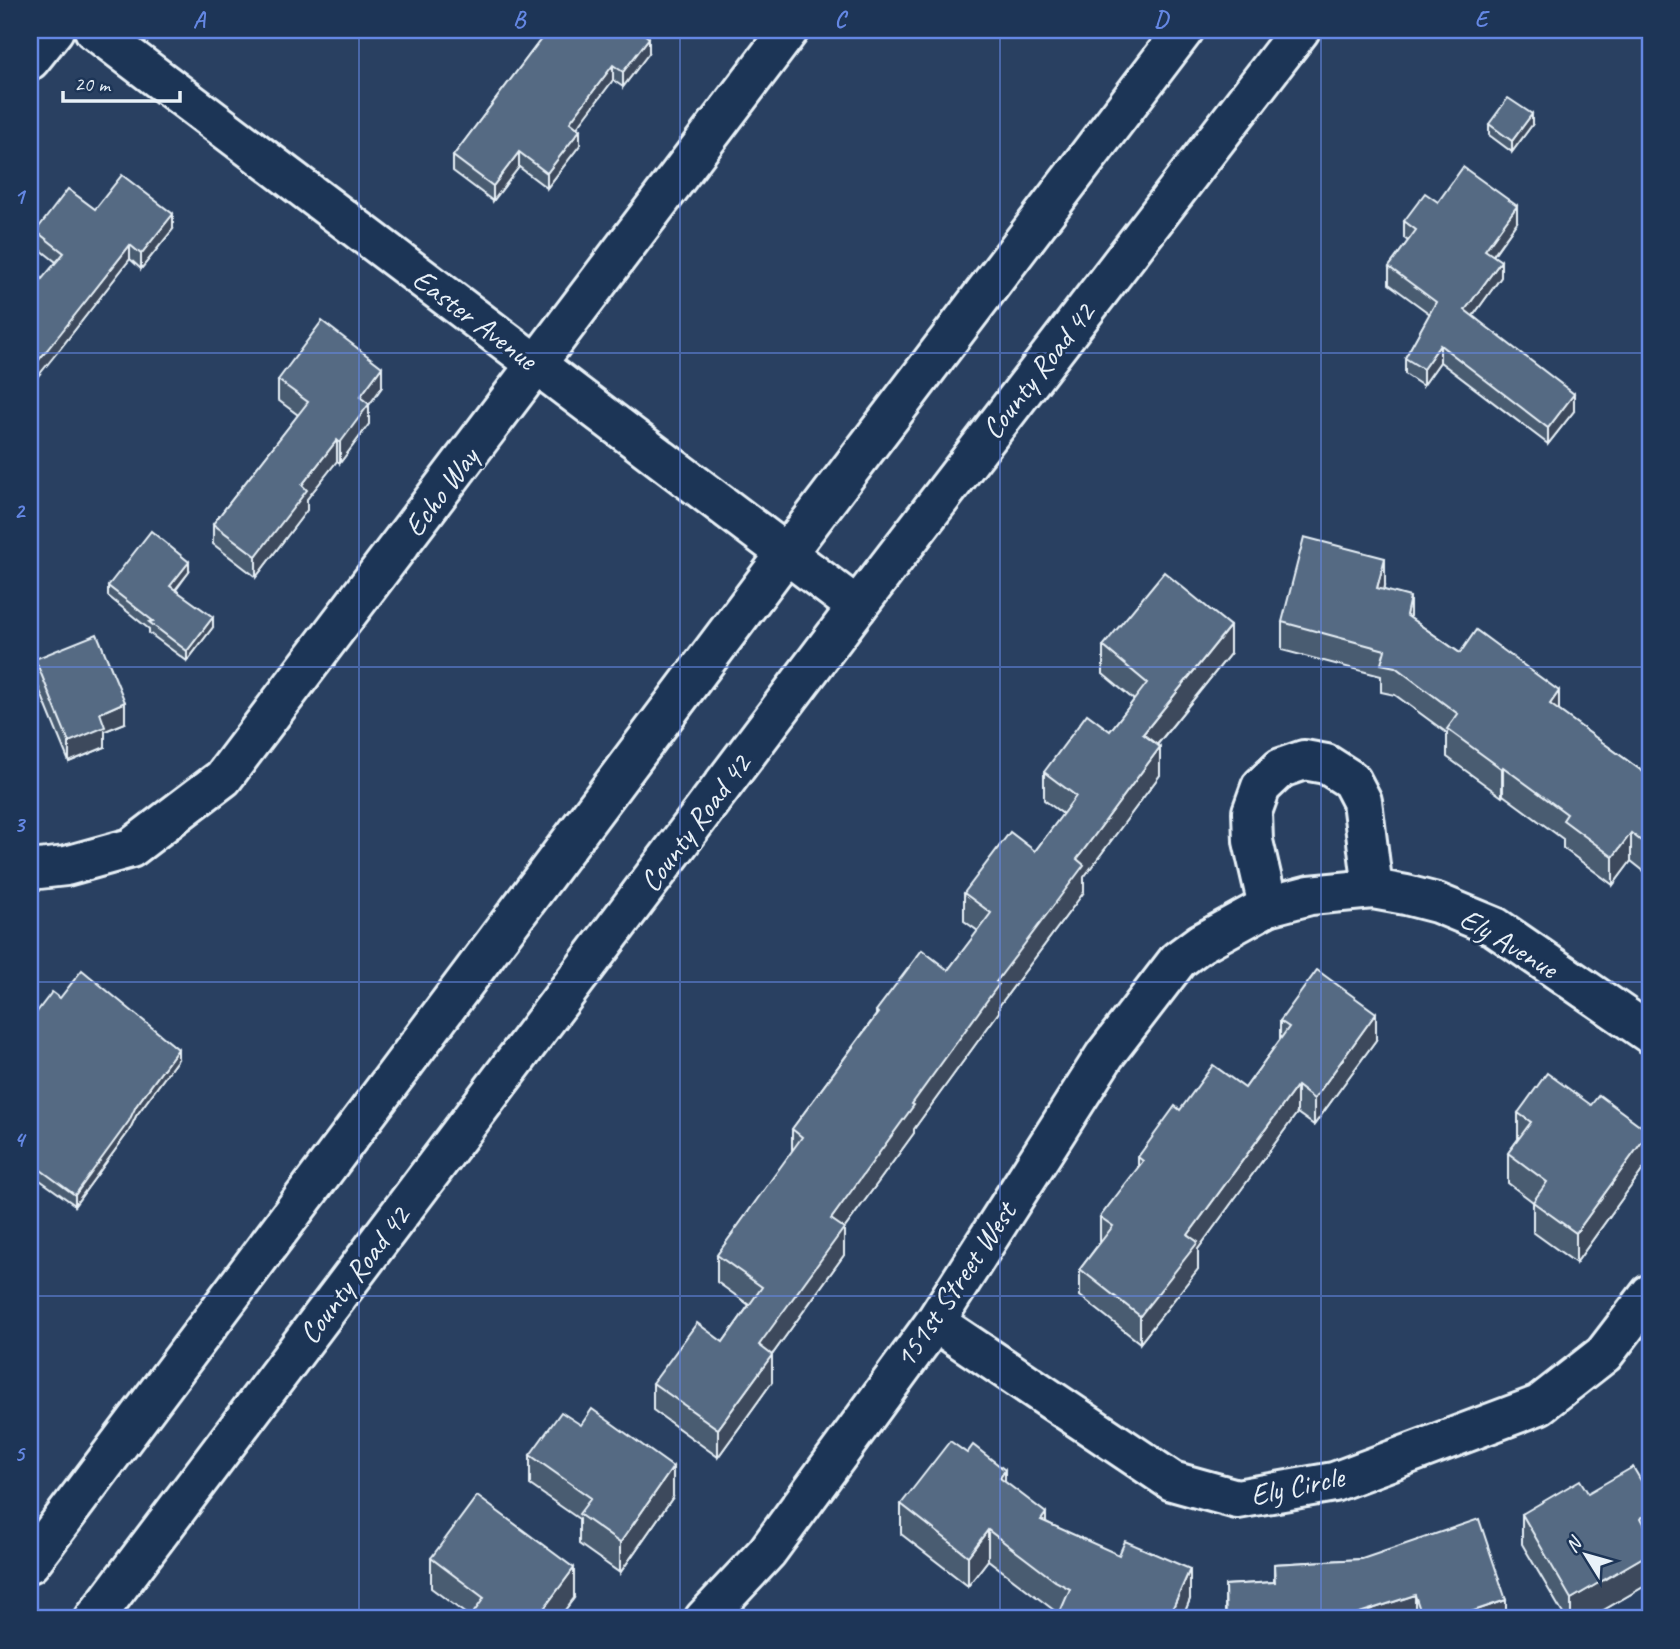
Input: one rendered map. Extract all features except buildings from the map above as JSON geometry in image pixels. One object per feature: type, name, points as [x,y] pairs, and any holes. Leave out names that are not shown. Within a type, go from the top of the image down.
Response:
[{"type":"main road","points":[[30,61],[54,30]]},
{"type":"main road","name":"Easter Avenue","points":[[94,30],[857,607]]},
{"type":"main road","name":"Echo Way","points":[[30,870],[66,866],[131,848],[223,778],[789,30]]},
{"type":"main road","points":[[30,1563],[786,554],[1184,30]]},
{"type":"main road","name":"County Road 42","points":[[94,1619],[857,607],[1300,30]]},
{"type":"main road","points":[[1268,906],[1253,841],[1252,812],[1261,787],[1281,768],[1304,760],[1326,764],[1351,780],[1362,801],[1373,890]]},
{"type":"main road","name":"Ely Avenue","points":[[1198,946],[1268,906],[1310,895],[1373,890],[1437,903],[1495,928],[1650,1034]]},
{"type":"main road","name":"151st Street West","points":[[704,1619],[767,1552],[934,1322],[1105,1055],[1178,961],[1198,946]]},
{"type":"main road","name":"Ely Circle","points":[[934,1322],[1172,1481],[1237,1499],[1334,1482],[1539,1405],[1604,1354],[1650,1294]]}]
